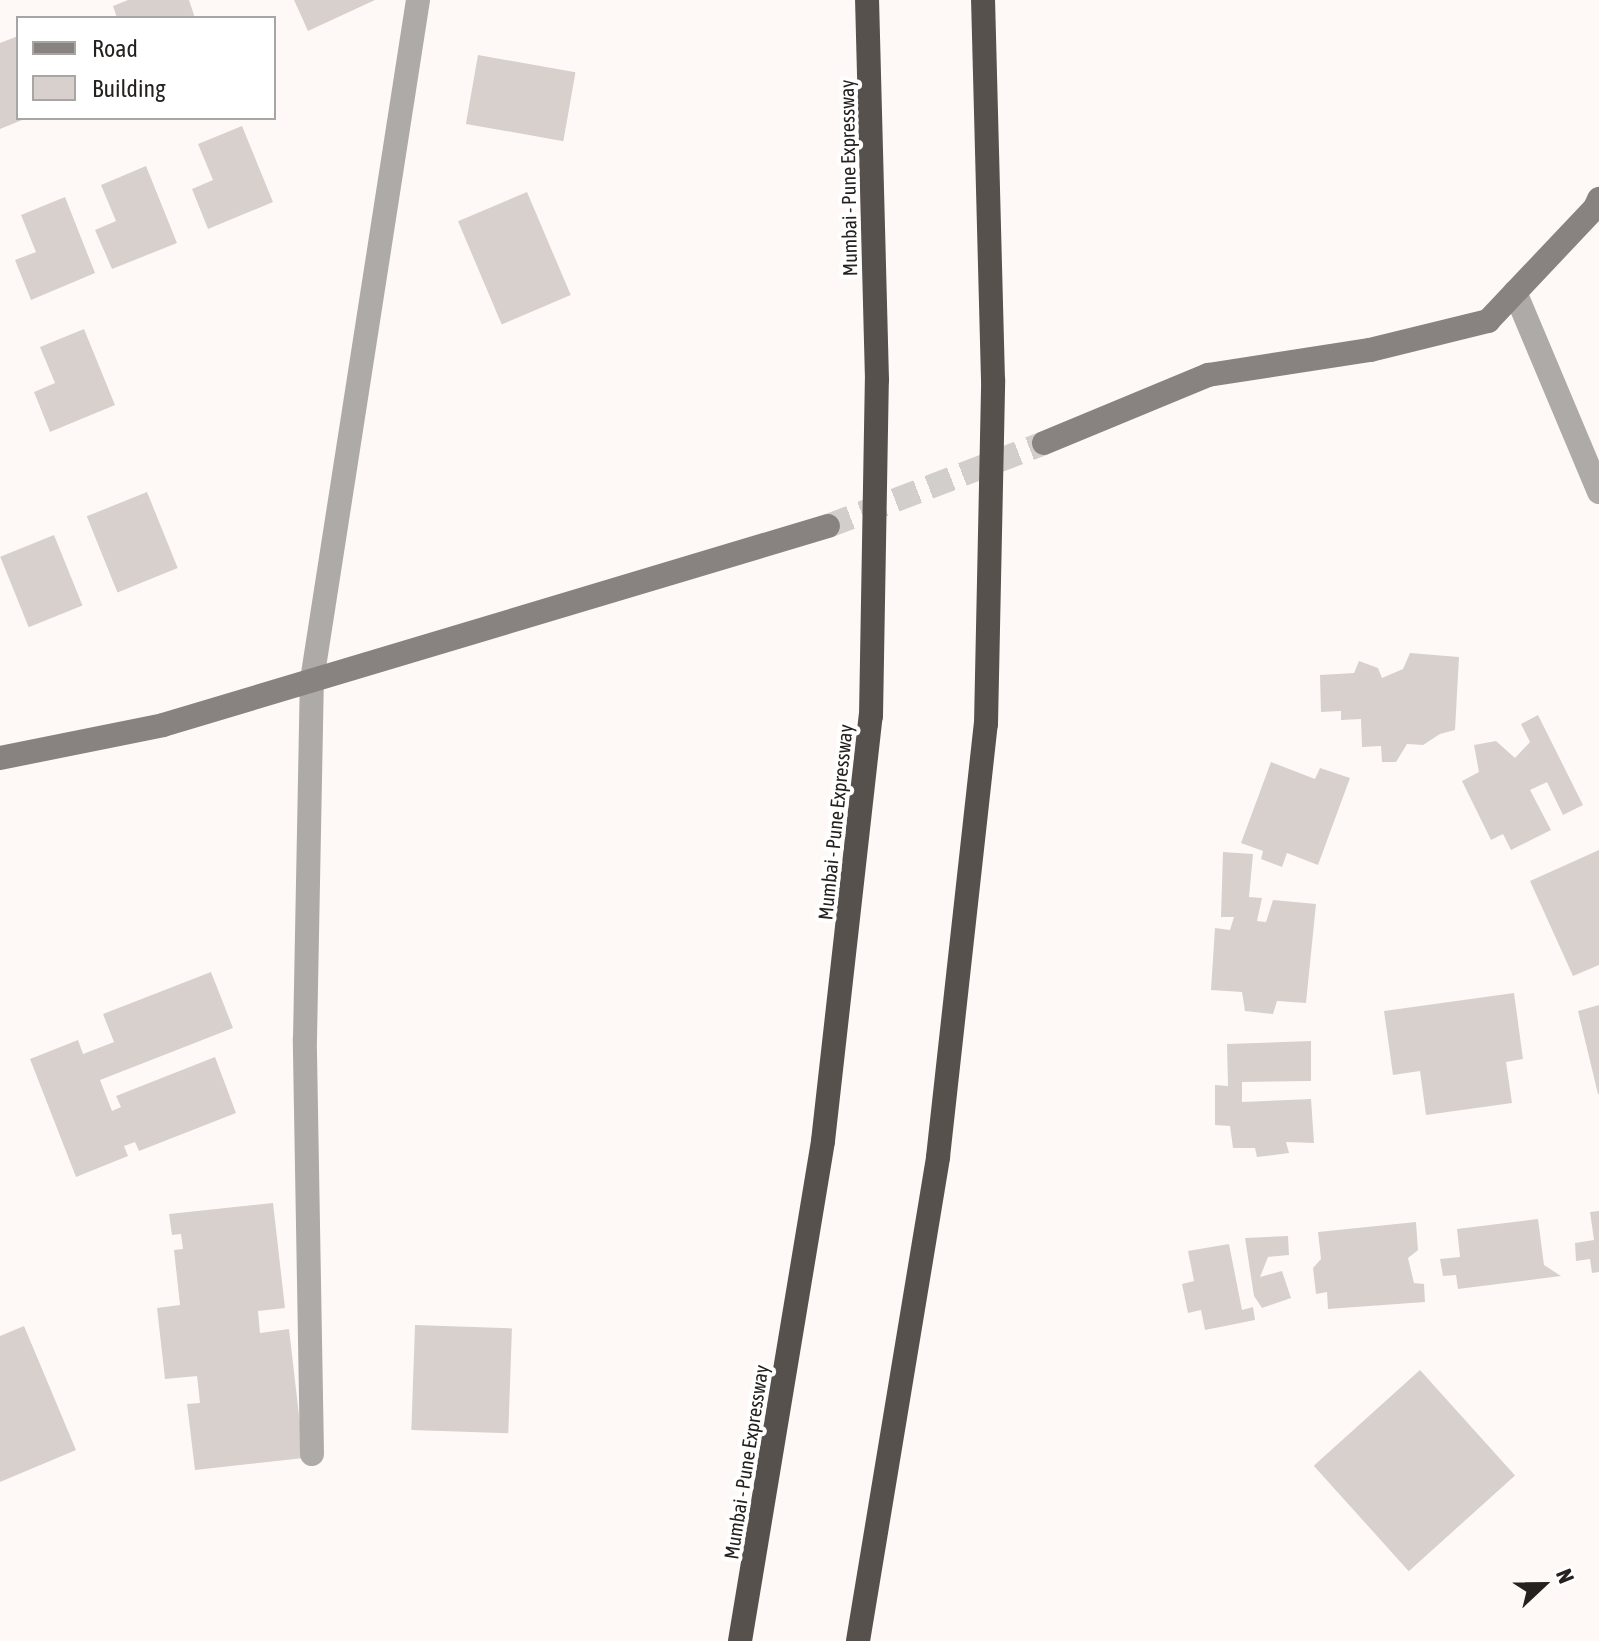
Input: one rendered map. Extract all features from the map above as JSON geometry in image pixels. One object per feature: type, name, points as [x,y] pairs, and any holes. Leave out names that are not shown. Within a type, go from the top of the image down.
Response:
[{"type":"highway","name":"Mumbai - Pune Expressway","points":[[740,1641],[823,1141],[871,716],[877,380],[867,0]]},
{"type":"highway","points":[[858,1641],[938,1157],[986,724],[993,380],[983,0]]},
{"type":"street","points":[[312,1454],[305,1039],[312,680],[418,0]]},
{"type":"street","points":[[1044,443],[1208,375],[1370,350],[1488,321],[1598,205]]},
{"type":"street","points":[[1515,292],[1599,492]]},
{"type":"street","points":[[0,758],[163,725],[828,526]]},
{"type":"building","points":[[128,0],[189,0],[194,16],[116,16],[113,6]]},
{"type":"building","points":[[294,0],[375,0],[308,31]]},
{"type":"building","points":[[16,37],[16,120],[22,120],[0,129],[0,43]]},
{"type":"building","points":[[478,55],[575,72],[563,141],[466,124]]},
{"type":"building","points":[[242,126],[273,202],[208,229],[192,189],[213,180],[198,144]]},
{"type":"building","points":[[146,166],[177,243],[112,269],[95,230],[116,221],[101,185]]},
{"type":"building","points":[[527,192],[571,295],[502,324],[458,221]]},
{"type":"building","points":[[65,197],[95,273],[31,300],[15,260],[36,252],[21,215]]},
{"type":"building","points":[[84,329],[115,405],[50,432],[34,392],[55,383],[40,347]]},
{"type":"building","points":[[147,492],[178,568],[117,592],[87,516]]},
{"type":"building","points":[[54,535],[82,605],[29,627],[0,557]]},
{"type":"building","points":[[1410,653],[1459,657],[1455,730],[1440,734],[1423,745],[1407,744],[1396,762],[1382,762],[1381,746],[1362,747],[1361,719],[1341,720],[1341,711],[1321,712],[1320,675],[1354,673],[1359,661],[1378,668],[1382,678],[1403,669]]},
{"type":"building","points":[[1538,715],[1583,805],[1563,815],[1547,782],[1530,790],[1551,830],[1511,850],[1503,834],[1491,840],[1462,781],[1479,772],[1474,745],[1496,741],[1515,758],[1530,742],[1521,724]]},
{"type":"building","points":[[1271,762],[1315,779],[1320,768],[1350,778],[1318,865],[1287,853],[1282,867],[1261,859],[1263,851],[1241,843]]},
{"type":"building","points":[[1599,850],[1599,965],[1573,976],[1530,881]]},
{"type":"building","points":[[1223,852],[1253,854],[1249,897],[1262,898],[1257,921],[1266,922],[1273,900],[1316,904],[1306,1003],[1277,1001],[1273,1014],[1245,1011],[1242,992],[1211,990],[1215,928],[1230,930],[1234,917],[1221,917]]},
{"type":"building","points":[[211,972],[233,1028],[100,1080],[112,1111],[121,1107],[116,1096],[215,1057],[236,1113],[139,1151],[135,1142],[124,1146],[128,1156],[76,1177],[30,1059],[78,1040],[83,1054],[114,1042],[103,1014]]},
{"type":"building","points":[[1514,993],[1523,1059],[1506,1062],[1512,1103],[1426,1115],[1420,1071],[1393,1075],[1384,1011]]},
{"type":"building","points":[[1599,1005],[1599,1094],[1598,1094],[1578,1011]]},
{"type":"building","points":[[1311,1041],[1311,1081],[1242,1082],[1242,1102],[1311,1099],[1314,1143],[1286,1142],[1289,1153],[1257,1157],[1255,1148],[1233,1148],[1230,1126],[1215,1125],[1215,1085],[1228,1086],[1227,1044]]},
{"type":"building","points":[[273,1203],[285,1308],[258,1311],[260,1333],[289,1329],[304,1458],[195,1470],[187,1404],[200,1403],[197,1376],[165,1379],[157,1308],[180,1305],[174,1250],[183,1249],[181,1234],[172,1235],[169,1214]]},
{"type":"building","points":[[1599,1211],[1599,1272],[1592,1273],[1590,1259],[1576,1261],[1575,1243],[1594,1240],[1590,1212]]},
{"type":"building","points":[[1538,1219],[1544,1265],[1561,1276],[1458,1289],[1456,1275],[1443,1276],[1440,1259],[1460,1257],[1457,1229]]},
{"type":"building","points":[[1416,1222],[1418,1250],[1408,1258],[1414,1283],[1424,1284],[1425,1302],[1328,1309],[1327,1292],[1316,1294],[1313,1268],[1321,1259],[1318,1232]]},
{"type":"building","points":[[1288,1236],[1289,1255],[1268,1257],[1260,1277],[1282,1271],[1291,1298],[1262,1308],[1254,1296],[1245,1238]]},
{"type":"building","points":[[1229,1244],[1242,1310],[1253,1307],[1255,1320],[1205,1330],[1201,1310],[1188,1313],[1182,1284],[1194,1281],[1188,1251]]},
{"type":"building","points":[[415,1325],[512,1328],[508,1433],[411,1430]]},
{"type":"building","points":[[24,1326],[76,1450],[0,1482],[0,1336]]},
{"type":"building","points":[[1420,1370],[1515,1476],[1409,1571],[1314,1466]]},
{"type":"tunnel","points":[[828,526],[1044,443]]}]
